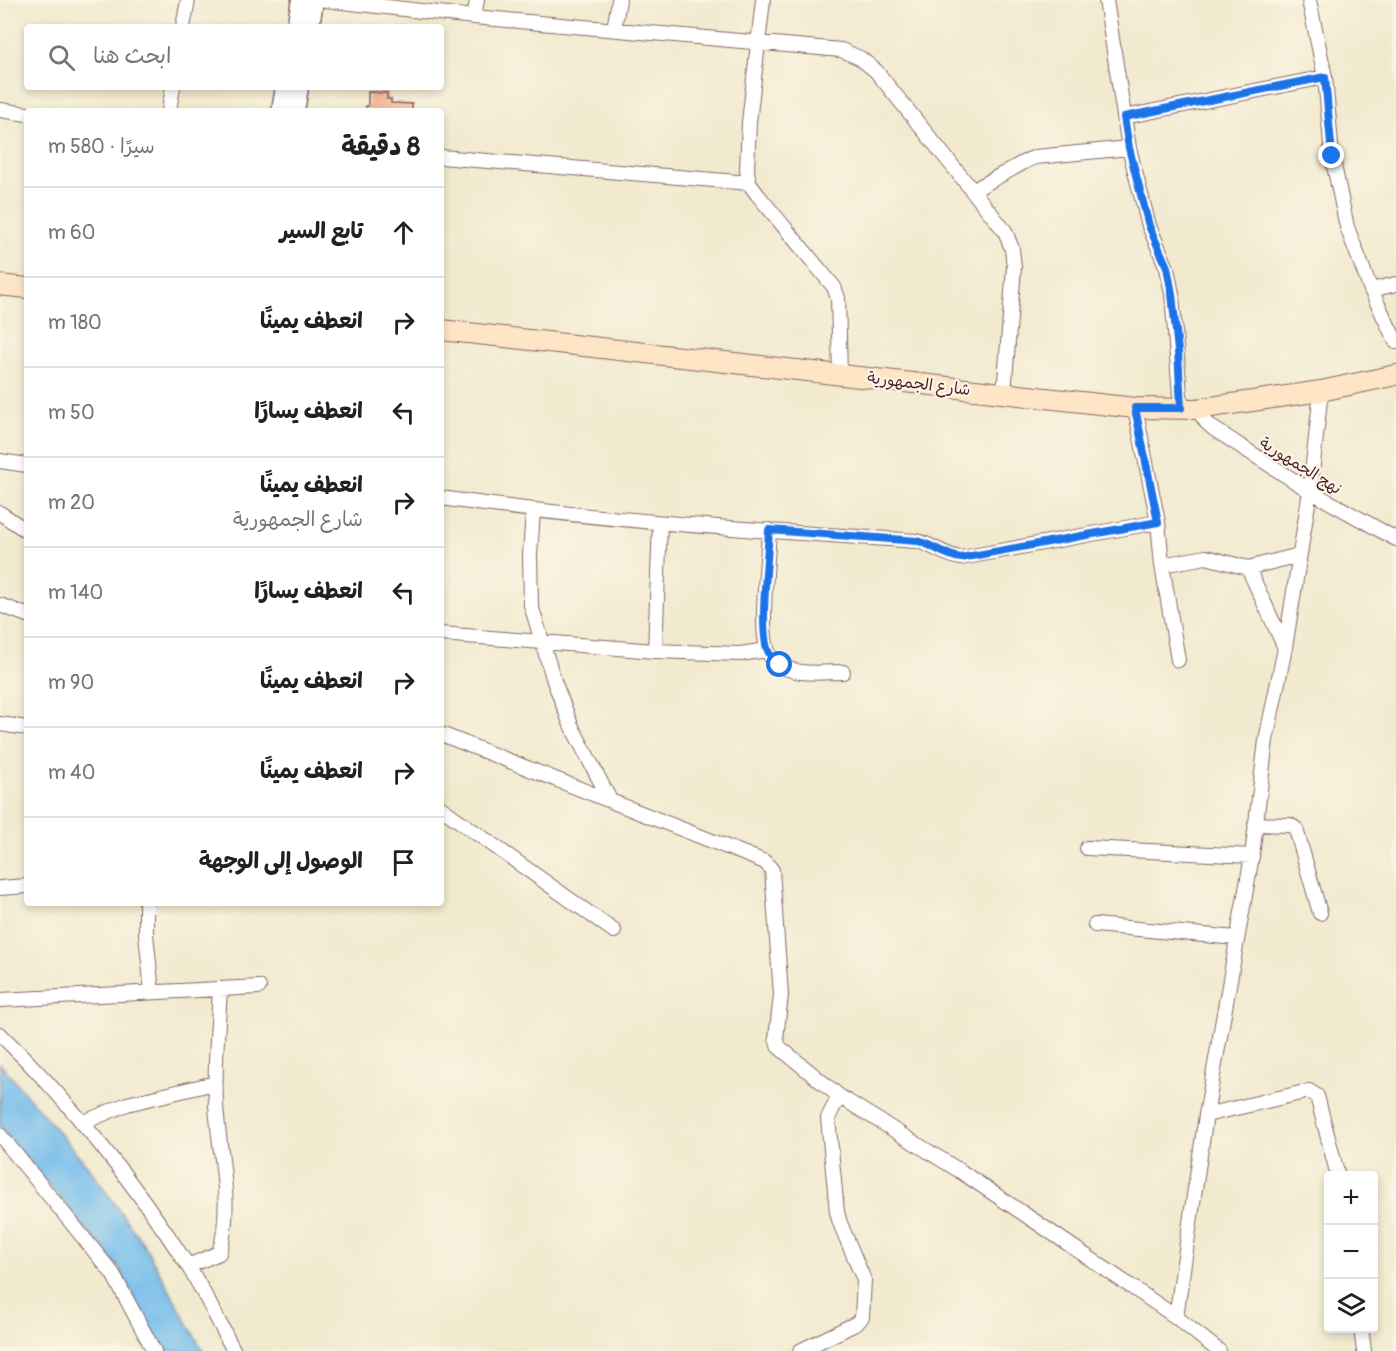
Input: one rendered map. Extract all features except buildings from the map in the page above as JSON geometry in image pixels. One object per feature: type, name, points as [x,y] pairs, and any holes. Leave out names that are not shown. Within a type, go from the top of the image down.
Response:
[{"type":"main road","points":[[0,285],[24,288]]},
{"type":"main road","name":"شارع الجمهورية","points":[[444,330],[1135,408],[1189,408],[1321,391],[1396,375]]},
{"type":"street","points":[[184,24],[188,0]]},
{"type":"street","points":[[297,24],[301,0]]},
{"type":"street","points":[[310,24],[314,0]]},
{"type":"street","points":[[325,0],[474,17],[841,50],[860,58],[876,70],[1005,231],[1012,249],[1014,267],[1004,393]]},
{"type":"street","points":[[474,17],[477,0]]},
{"type":"street","points":[[614,29],[619,0]]},
{"type":"street","points":[[763,0],[748,122],[747,170],[750,183],[757,194],[834,287],[838,298],[840,374]]},
{"type":"street","points":[[1106,0],[1129,148],[1152,234],[1167,267],[1178,351],[1189,408]]},
{"type":"street","points":[[1309,0],[1325,77],[1332,156],[1347,227],[1371,290],[1396,342]]},
{"type":"street","points":[[1124,117],[1325,77]]},
{"type":"street","points":[[170,108],[172,90]]},
{"type":"street","points":[[281,108],[284,90]]},
{"type":"street","points":[[296,108],[299,90]]},
{"type":"street","points":[[0,110],[24,114]]},
{"type":"street","points":[[972,191],[1036,157],[1129,148]]},
{"type":"street","points":[[444,156],[750,183]]},
{"type":"street","points":[[1371,290],[1396,284]]},
{"type":"street","points":[[1176,1317],[1206,1115],[1252,856],[1266,740],[1285,648],[1310,491],[1321,391]]},
{"type":"street","points":[[1135,408],[1158,522],[1162,565],[1178,660]]},
{"type":"street","name":"نهج الجمهورية","points":[[1189,408],[1214,429],[1310,491],[1396,539]]},
{"type":"street","points":[[0,461],[24,465]]},
{"type":"street","points":[[444,498],[533,511],[660,523],[918,541],[928,543],[953,557],[961,558],[1158,522]]},
{"type":"street","points":[[533,511],[530,555],[531,605],[542,644],[571,725],[610,800]]},
{"type":"street","points":[[0,513],[24,529]]},
{"type":"street","points":[[655,651],[660,523]]},
{"type":"street","points":[[769,530],[765,631],[767,650],[780,665],[797,671],[843,672]]},
{"type":"street","points":[[1162,565],[1206,557],[1248,568],[1299,555]]},
{"type":"street","points":[[1248,568],[1285,648]]},
{"type":"street","points":[[0,605],[24,614]]},
{"type":"street","points":[[444,634],[542,644],[655,651],[740,654],[767,650]]},
{"type":"street","points":[[0,724],[24,728]]},
{"type":"street","points":[[444,735],[771,866],[781,995],[777,1044],[839,1096],[960,1171],[1176,1317],[1219,1351]]},
{"type":"street","points":[[444,810],[614,931]]},
{"type":"street","points":[[1255,824],[1290,825],[1296,829],[1320,914]]},
{"type":"street","points":[[1087,848],[1252,856]]},
{"type":"street","points":[[0,888],[24,886]]},
{"type":"street","points":[[146,906],[146,934],[152,992]]},
{"type":"street","points":[[1095,925],[1236,938]]},
{"type":"street","points":[[0,1000],[259,987]]},
{"type":"street","points":[[188,1266],[219,1253],[225,1234],[215,1083],[220,989]]},
{"type":"street","points":[[0,1034],[36,1068],[139,1196],[188,1266],[234,1351]]},
{"type":"street","points":[[82,1123],[128,1104],[215,1083]]},
{"type":"street","points":[[1206,1115],[1309,1091],[1314,1092],[1317,1095],[1337,1171]]},
{"type":"street","points":[[800,1351],[857,1323],[862,1317],[864,1280],[840,1223],[836,1203],[828,1118],[839,1096]]},
{"type":"street","points":[[0,1135],[92,1246],[112,1274],[154,1351]]},
{"type":"street","points":[[1362,1333],[1364,1351]]},
{"type":"water","points":[[0,1064],[90,1169],[146,1248],[203,1351],[160,1351],[119,1268],[0,1127]]},
{"type":"route","points":[[780,665],[767,650],[765,631],[769,530],[918,541],[928,543],[953,557],[961,558],[1158,522],[1135,408],[1181,408],[1178,351],[1167,267],[1149,226],[1129,148],[1124,117],[1325,77],[1332,156]]}]
